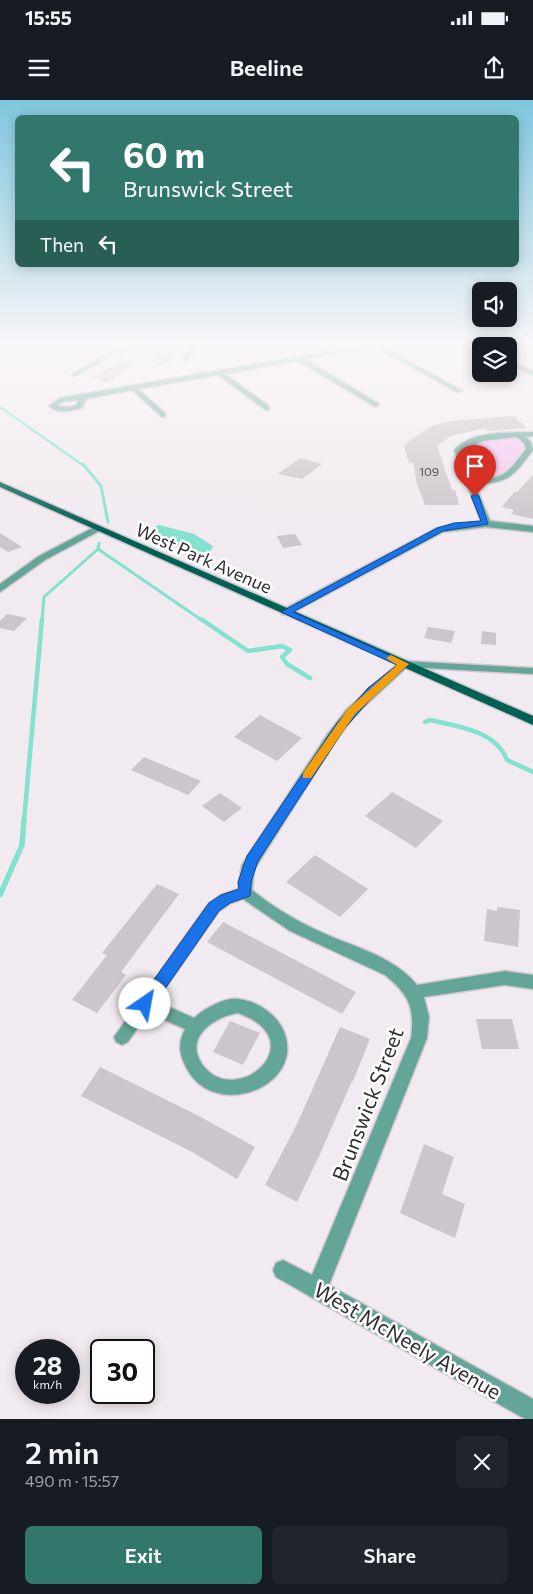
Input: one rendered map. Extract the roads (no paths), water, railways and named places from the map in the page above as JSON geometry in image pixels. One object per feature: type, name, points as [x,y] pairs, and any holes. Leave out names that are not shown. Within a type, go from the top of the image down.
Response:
[{"type":"main road","name":"West Park Avenue","points":[[0,484],[533,721]]},
{"type":"street","points":[[153,407],[162,415]]},
{"type":"street","points":[[486,523],[458,454],[462,446],[477,440],[533,434]]},
{"type":"street","points":[[470,482],[497,482],[508,477],[530,449],[527,442],[519,435]]},
{"type":"street","points":[[286,612],[440,530],[454,526],[486,523],[533,529]]},
{"type":"street","points":[[0,589],[42,558],[98,528]]},
{"type":"street","points":[[122,1037],[214,907],[226,899],[245,892],[244,882],[252,860],[331,738],[351,712],[372,691],[404,664],[533,671]]},
{"type":"street","name":"Brunswick Street","points":[[245,892],[277,917],[391,970],[406,982],[414,992],[420,1006],[422,1021],[419,1038],[317,1288]]},
{"type":"street","points":[[414,992],[505,978],[533,982]]},
{"type":"street","points":[[145,1004],[194,1026]]},
{"type":"street","points":[[225,1007],[251,1008],[271,1022],[277,1033],[278,1057],[272,1069],[250,1085],[237,1088],[223,1087],[210,1082],[199,1074],[190,1058],[189,1040],[194,1026],[213,1011],[225,1007]]},
{"type":"street","name":"West McNeely Avenue","points":[[283,1270],[533,1411]]},
{"type":"waterway","points":[[0,407],[84,466]]},
{"type":"waterway","points":[[83,464],[101,486],[108,522]]},
{"type":"waterway","points":[[98,549],[99,543]]},
{"type":"waterway","points":[[42,621],[44,597],[98,549]]},
{"type":"waterway","points":[[98,549],[203,621]]},
{"type":"waterway","points":[[24,821],[42,619]]},
{"type":"waterway","points":[[201,619],[248,651],[282,646],[290,650],[282,657],[287,664],[310,678]]},
{"type":"waterway","points":[[425,722],[430,720],[475,731],[494,742],[502,750],[507,760],[533,772]]},
{"type":"waterway","points":[[0,895],[22,845],[24,820]]}]
